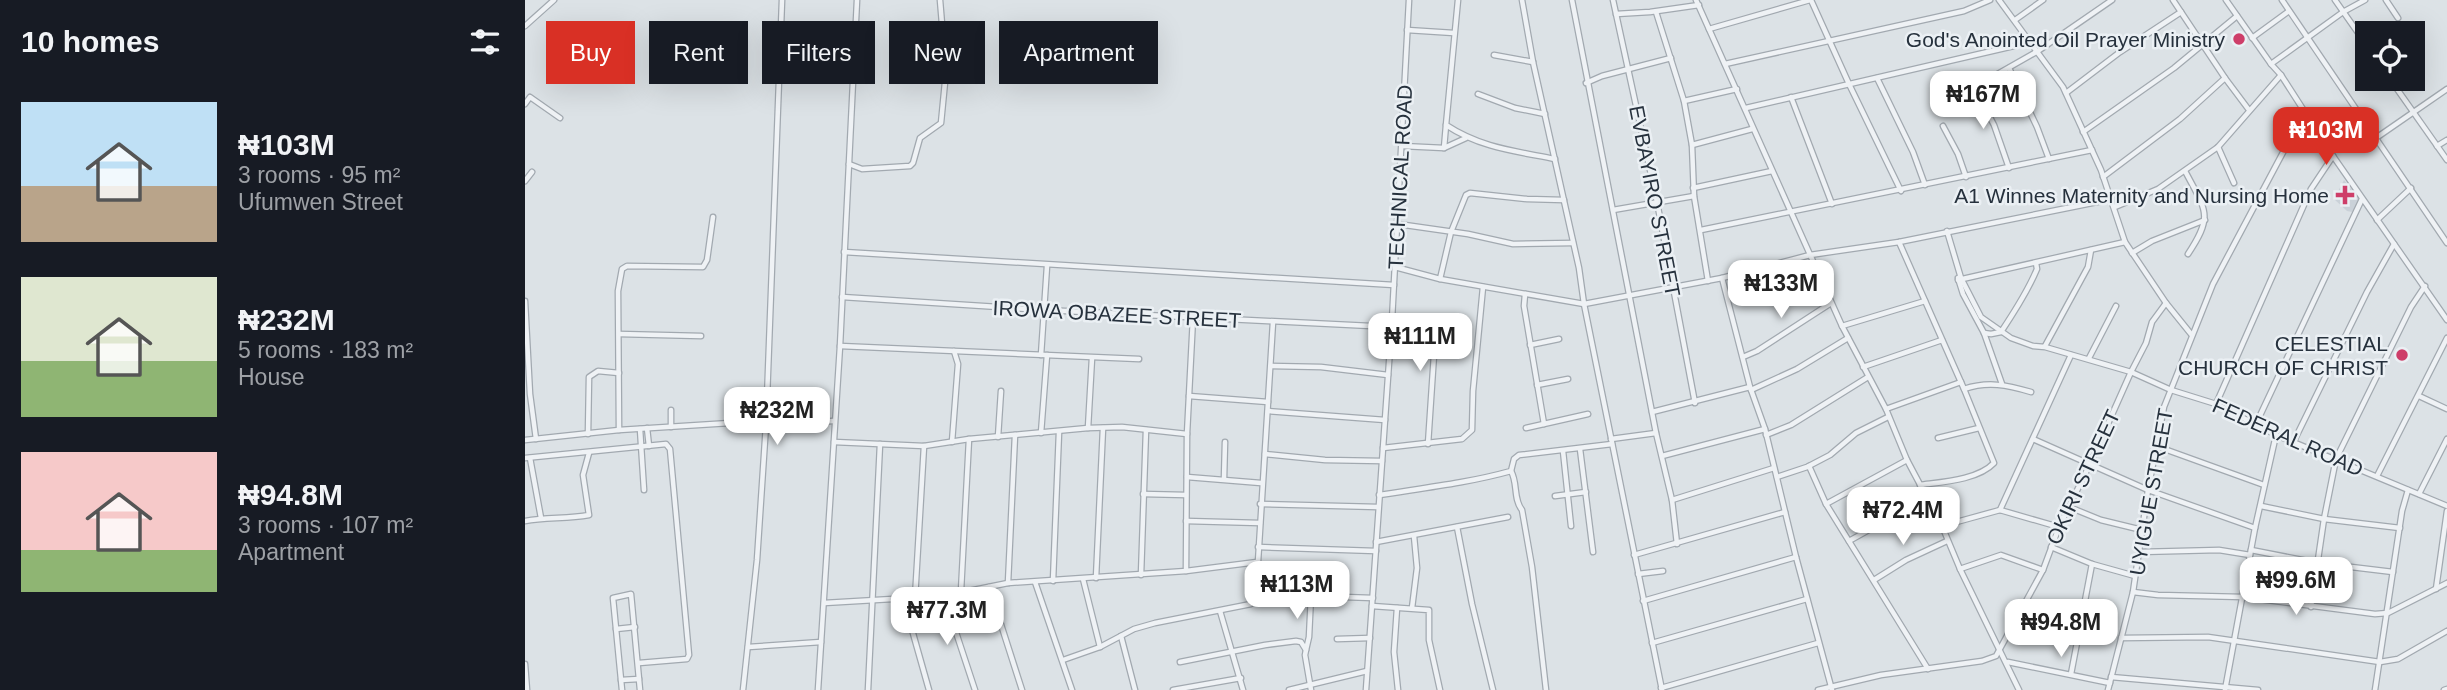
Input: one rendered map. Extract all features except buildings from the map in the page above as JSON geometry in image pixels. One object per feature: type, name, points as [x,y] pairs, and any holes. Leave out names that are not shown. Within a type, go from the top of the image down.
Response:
[{"type":"street","points":[[525,26],[554,0]]},
{"type":"street","points":[[743,690],[757,560],[766,425],[782,0]]},
{"type":"street","points":[[818,690],[834,442],[833,421],[840,346],[857,0]]},
{"type":"street","points":[[848,177],[862,169],[912,165],[920,138],[941,123],[946,72],[940,0]]},
{"type":"street","name":"TECHNICAL ROAD","points":[[1366,690],[1398,224],[1409,0]]},
{"type":"street","points":[[1444,148],[1458,0]]},
{"type":"street","points":[[1522,0],[1533,62],[1579,268],[1637,574],[1662,689],[1818,643]]},
{"type":"street","points":[[1572,0],[1656,433],[1672,500],[1677,544]]},
{"type":"street","name":"EVBAYIRO STREET","points":[[1613,0],[1657,202],[1695,402]]},
{"type":"street","points":[[1709,29],[1811,0],[1901,191]]},
{"type":"street","points":[[1725,64],[1964,11],[1990,0]]},
{"type":"street","points":[[1999,0],[2066,93],[2112,199],[2126,242],[2166,303],[2191,334]]},
{"type":"street","points":[[2015,20],[2043,0]]},
{"type":"street","points":[[1936,109],[2038,51],[2112,0]]},
{"type":"street","points":[[2173,0],[2249,110]]},
{"type":"street","points":[[2226,0],[2281,75],[2333,156],[2447,320]]},
{"type":"street","points":[[2282,0],[2447,243]]},
{"type":"street","points":[[2335,0],[2355,29]]},
{"type":"street","points":[[2271,64],[2343,12],[2365,0]]},
{"type":"street","points":[[2386,0],[2398,18]]},
{"type":"street","points":[[1616,14],[1656,12],[1697,3],[1831,303],[1886,409],[1907,460],[1942,526],[2019,690]]},
{"type":"street","points":[[2252,38],[2289,11]]},
{"type":"street","points":[[1656,12],[1684,101],[1692,145],[1694,196],[1708,281]]},
{"type":"street","points":[[2066,93],[2120,52],[2181,12]]},
{"type":"street","points":[[2084,131],[2145,90],[2237,16]]},
{"type":"street","points":[[1407,30],[1454,33]]},
{"type":"street","points":[[1745,108],[2031,42]]},
{"type":"street","points":[[1494,55],[1533,62]]},
{"type":"street","points":[[1587,83],[1671,58]]},
{"type":"street","points":[[2008,68],[2037,127],[2049,159]]},
{"type":"street","points":[[2115,207],[2158,189],[2218,147],[2281,75]]},
{"type":"street","points":[[1877,78],[1913,152],[1925,186]]},
{"type":"street","points":[[2103,177],[2181,120],[2225,78]]},
{"type":"street","points":[[1974,87],[1994,125],[2009,168]]},
{"type":"street","points":[[1684,101],[1737,89]]},
{"type":"street","points":[[2376,138],[2447,89]]},
{"type":"street","points":[[2399,91],[2447,160]]},
{"type":"street","points":[[1478,94],[1515,108],[1545,114]]},
{"type":"street","points":[[525,104],[530,97],[560,118]]},
{"type":"street","points":[[1791,97],[1832,204]]},
{"type":"street","name":"UYIGUE STREET","points":[[2108,690],[2133,592],[2164,407],[2213,284],[2305,113]]},
{"type":"street","points":[[1447,125],[1467,138],[1494,148],[1555,159]]},
{"type":"street","points":[[1943,126],[1958,154],[1966,177]]},
{"type":"street","points":[[1692,145],[1752,129]]},
{"type":"street","points":[[1402,146],[1444,148],[1467,138]]},
{"type":"street","points":[[2437,146],[2447,140]]},
{"type":"street","points":[[2218,147],[2234,183]]},
{"type":"street","points":[[1701,230],[2092,150]]},
{"type":"street","points":[[2216,404],[2311,189],[2333,156]]},
{"type":"street","points":[[849,164],[862,169]]},
{"type":"street","points":[[1693,188],[1772,171]]},
{"type":"street","points":[[2185,171],[2202,204],[2206,220],[2188,254]]},
{"type":"street","points":[[525,181],[532,172]]},
{"type":"street","points":[[2377,220],[2411,188]]},
{"type":"street","points":[[1440,279],[1451,232],[1466,195],[1470,193],[1564,200]]},
{"type":"street","points":[[1613,210],[1694,196]]},
{"type":"street","points":[[2256,424],[2363,198]]},
{"type":"street","points":[[1395,267],[1440,279],[1584,304],[1722,278],[1810,255],[1899,242],[1947,230],[2112,199]]},
{"type":"street","points":[[619,430],[620,274],[624,267],[703,267],[707,260],[713,217]]},
{"type":"street","points":[[2132,253],[2152,241],[2206,220]]},
{"type":"street","points":[[1398,224],[1513,244],[1573,243]]},
{"type":"street","name":"FEDERAL ROAD","points":[[1947,230],[1959,277],[1981,317],[2001,332],[2033,346],[2089,358],[2131,372],[2171,390],[2216,404],[2276,435],[2447,508]]},
{"type":"street","points":[[1899,242],[1994,463],[1953,480],[1920,485]]},
{"type":"street","points":[[2002,384],[1984,333],[1963,295],[1959,277],[2126,242]]},
{"type":"street","points":[[2294,441],[2367,292],[2394,244]]},
{"type":"street","points":[[2045,347],[2088,267],[2091,250]]},
{"type":"street","points":[[844,252],[1394,285]]},
{"type":"street","points":[[1984,333],[2001,332],[2038,269],[2036,263]]},
{"type":"street","points":[[1041,433],[1047,266]]},
{"type":"street","points":[[1722,278],[1832,688]]},
{"type":"street","points":[[2311,607],[2336,459],[2402,324],[2425,286]]},
{"type":"street","points":[[1383,448],[1462,439],[1472,430],[1483,287]]},
{"type":"street","points":[[1525,294],[1524,306],[1544,424]]},
{"type":"street","name":"IROWA OBAZEE STREET","points":[[842,297],[1391,327]]},
{"type":"street","points":[[525,301],[530,394],[536,439]]},
{"type":"street","points":[[1842,326],[1925,301]]},
{"type":"street","points":[[1743,357],[1757,351],[1831,303]]},
{"type":"street","name":"OKIRI STREET","points":[[1999,650],[2043,570],[2059,527],[2146,343],[2152,322],[2166,303]]},
{"type":"street","points":[[2089,358],[2116,306]]},
{"type":"street","points":[[1187,571],[1187,434],[1193,318]]},
{"type":"street","points":[[1392,320],[1455,328]]},
{"type":"street","points":[[1063,660],[1100,647],[1154,622],[1251,604],[1256,594],[1273,322]]},
{"type":"street","points":[[1428,443],[1436,325]]},
{"type":"street","points":[[619,334],[701,336]]},
{"type":"street","points":[[1652,412],[1751,389],[1797,369],[1848,338]]},
{"type":"street","points":[[2377,476],[2447,338]]},
{"type":"street","points":[[1530,345],[1559,339]]},
{"type":"street","points":[[1863,367],[1942,340]]},
{"type":"street","points":[[840,346],[1139,359]]},
{"type":"street","points":[[951,442],[956,352]]},
{"type":"street","points":[[2000,510],[2071,355]]},
{"type":"street","points":[[1088,428],[1092,358]]},
{"type":"street","points":[[1271,366],[1321,367],[1388,375]]},
{"type":"street","points":[[588,434],[589,377],[598,371],[619,373]]},
{"type":"street","points":[[1662,456],[1791,425],[1868,377]]},
{"type":"street","points":[[1537,384],[1568,379]]},
{"type":"street","points":[[1886,409],[1961,382]]},
{"type":"street","points":[[1964,388],[1980,384],[2002,384],[2031,391]]},
{"type":"street","points":[[998,437],[1001,391]]},
{"type":"street","points":[[1189,396],[1268,402]]},
{"type":"street","points":[[2419,396],[2447,409]]},
{"type":"street","points":[[671,410],[671,427]]},
{"type":"street","points":[[1268,411],[1385,420]]},
{"type":"street","points":[[1526,428],[1588,414]]},
{"type":"street","points":[[1777,477],[1809,466],[1830,455],[1856,433],[1888,417]]},
{"type":"street","points":[[525,440],[647,428],[833,421]]},
{"type":"street","points":[[834,442],[924,446],[969,439],[1122,427],[1187,434]]},
{"type":"street","points":[[647,428],[649,446]]},
{"type":"street","points":[[1096,578],[1103,428]]},
{"type":"street","points":[[1938,438],[1979,428]]},
{"type":"street","points":[[640,429],[644,490]]},
{"type":"street","points":[[1141,575],[1146,430]]},
{"type":"street","points":[[1053,581],[1059,432]]},
{"type":"street","points":[[1546,690],[1532,567],[1522,510],[1517,503],[1511,471],[1514,459],[1519,455],[1563,451],[1656,433]]},
{"type":"street","points":[[1008,583],[1015,435]]},
{"type":"street","points":[[2225,688],[2255,528],[2276,435]]},
{"type":"street","points":[[961,591],[969,439]]},
{"type":"street","points":[[2033,439],[2148,490],[2255,528]]},
{"type":"street","points":[[2419,494],[2447,439]]},
{"type":"street","points":[[1224,480],[1225,442]]},
{"type":"street","points":[[541,518],[527,458],[666,444],[670,449],[689,655],[687,659],[639,663]]},
{"type":"street","points":[[868,690],[880,444]]},
{"type":"street","points":[[915,598],[924,446]]},
{"type":"street","points":[[2156,446],[2264,485]]},
{"type":"street","points":[[1580,448],[1593,552]]},
{"type":"street","points":[[1563,451],[1571,526]]},
{"type":"street","points":[[525,521],[589,516],[583,475],[589,453]]},
{"type":"street","points":[[1265,454],[1325,460],[1382,461]]},
{"type":"street","points":[[1826,504],[1907,460]]},
{"type":"street","points":[[1809,466],[1826,504],[1927,669]]},
{"type":"street","points":[[1672,500],[1774,468]]},
{"type":"street","points":[[1379,495],[1450,485],[1511,471]]},
{"type":"street","points":[[1187,477],[1261,483]]},
{"type":"street","points":[[2375,690],[2408,490]]},
{"type":"street","points":[[1555,496],[1586,492]]},
{"type":"street","points":[[1143,494],[1187,495]]},
{"type":"street","points":[[1849,541],[1926,498]]},
{"type":"street","points":[[1260,504],[1378,508]]},
{"type":"street","points":[[2261,506],[2324,519],[2400,528]]},
{"type":"street","points":[[2069,507],[2101,520],[2142,530]]},
{"type":"street","points":[[2436,589],[2447,508]]},
{"type":"street","points":[[1942,526],[2000,510],[2059,527]]},
{"type":"street","points":[[1634,555],[1785,512]]},
{"type":"street","points":[[1376,542],[1508,517]]},
{"type":"street","points":[[1186,521],[1260,523]]},
{"type":"street","points":[[1457,527],[1493,690]]},
{"type":"street","points":[[1412,608],[1417,568],[1414,536]]},
{"type":"street","points":[[1874,580],[1906,560],[1947,541]]},
{"type":"street","points":[[1258,547],[1375,551]]},
{"type":"street","points":[[2050,547],[2092,564],[2136,576]]},
{"type":"street","points":[[2139,552],[2219,550],[2393,572]]},
{"type":"street","points":[[1960,569],[2001,555],[2043,570]]},
{"type":"street","points":[[1643,601],[1796,557]]},
{"type":"street","points":[[824,603],[944,596],[1008,583],[1141,575],[1257,562]]},
{"type":"street","points":[[2071,674],[2092,564]]},
{"type":"street","points":[[1637,574],[1663,571]]},
{"type":"street","points":[[1083,579],[1100,647]]},
{"type":"street","points":[[1035,582],[1072,690]]},
{"type":"street","points":[[2133,592],[2243,597],[2375,614],[2388,613],[2447,583]]},
{"type":"street","points":[[989,587],[1022,690]]},
{"type":"street","points":[[622,690],[613,598],[631,594],[640,690]]},
{"type":"street","points":[[1256,594],[1373,598]]},
{"type":"street","points":[[944,596],[975,690]]},
{"type":"street","points":[[1310,688],[1304,655],[1309,636],[1311,596]]},
{"type":"street","points":[[903,598],[929,690]]},
{"type":"street","points":[[1652,643],[1807,599]]},
{"type":"street","points":[[1372,606],[1430,611],[1429,640],[1440,690]]},
{"type":"street","points":[[1397,608],[1394,652],[1398,690]]},
{"type":"street","points":[[1220,611],[1243,690]]},
{"type":"street","points":[[616,629],[635,628]]},
{"type":"street","points":[[2121,638],[2208,637],[2380,662],[2398,659],[2447,631]]},
{"type":"street","points":[[1121,636],[1135,690]]},
{"type":"street","points":[[1337,639],[1370,638]]},
{"type":"street","points":[[1180,662],[1288,641],[1301,642],[1306,650]]},
{"type":"street","points":[[748,647],[821,642]]},
{"type":"street","points":[[1818,690],[1881,675],[1990,659],[1999,650]]},
{"type":"street","points":[[2007,662],[2110,680],[2258,690]]},
{"type":"street","points":[[525,664],[527,690]]},
{"type":"street","points":[[1289,690],[1310,688],[1367,671]]},
{"type":"street","points":[[1173,690],[1241,678]]},
{"type":"street","points":[[621,680],[639,679]]},
{"type":"shaded area","name":"A1 Winnes Maternity and Nursing Home","points":[[2344,180],[2360,200],[2352,212],[2347,211],[2334,199]]},
{"type":"place","name":"God's Anointed Oil Prayer Ministry","points":[[2239,39]]},
{"type":"place","name":"A1 Winnes Maternity and Nursing Home","points":[[2345,195]]},
{"type":"place","name":"CELESTIAL CHURCH OF CHRIST","points":[[2402,355]]}]
